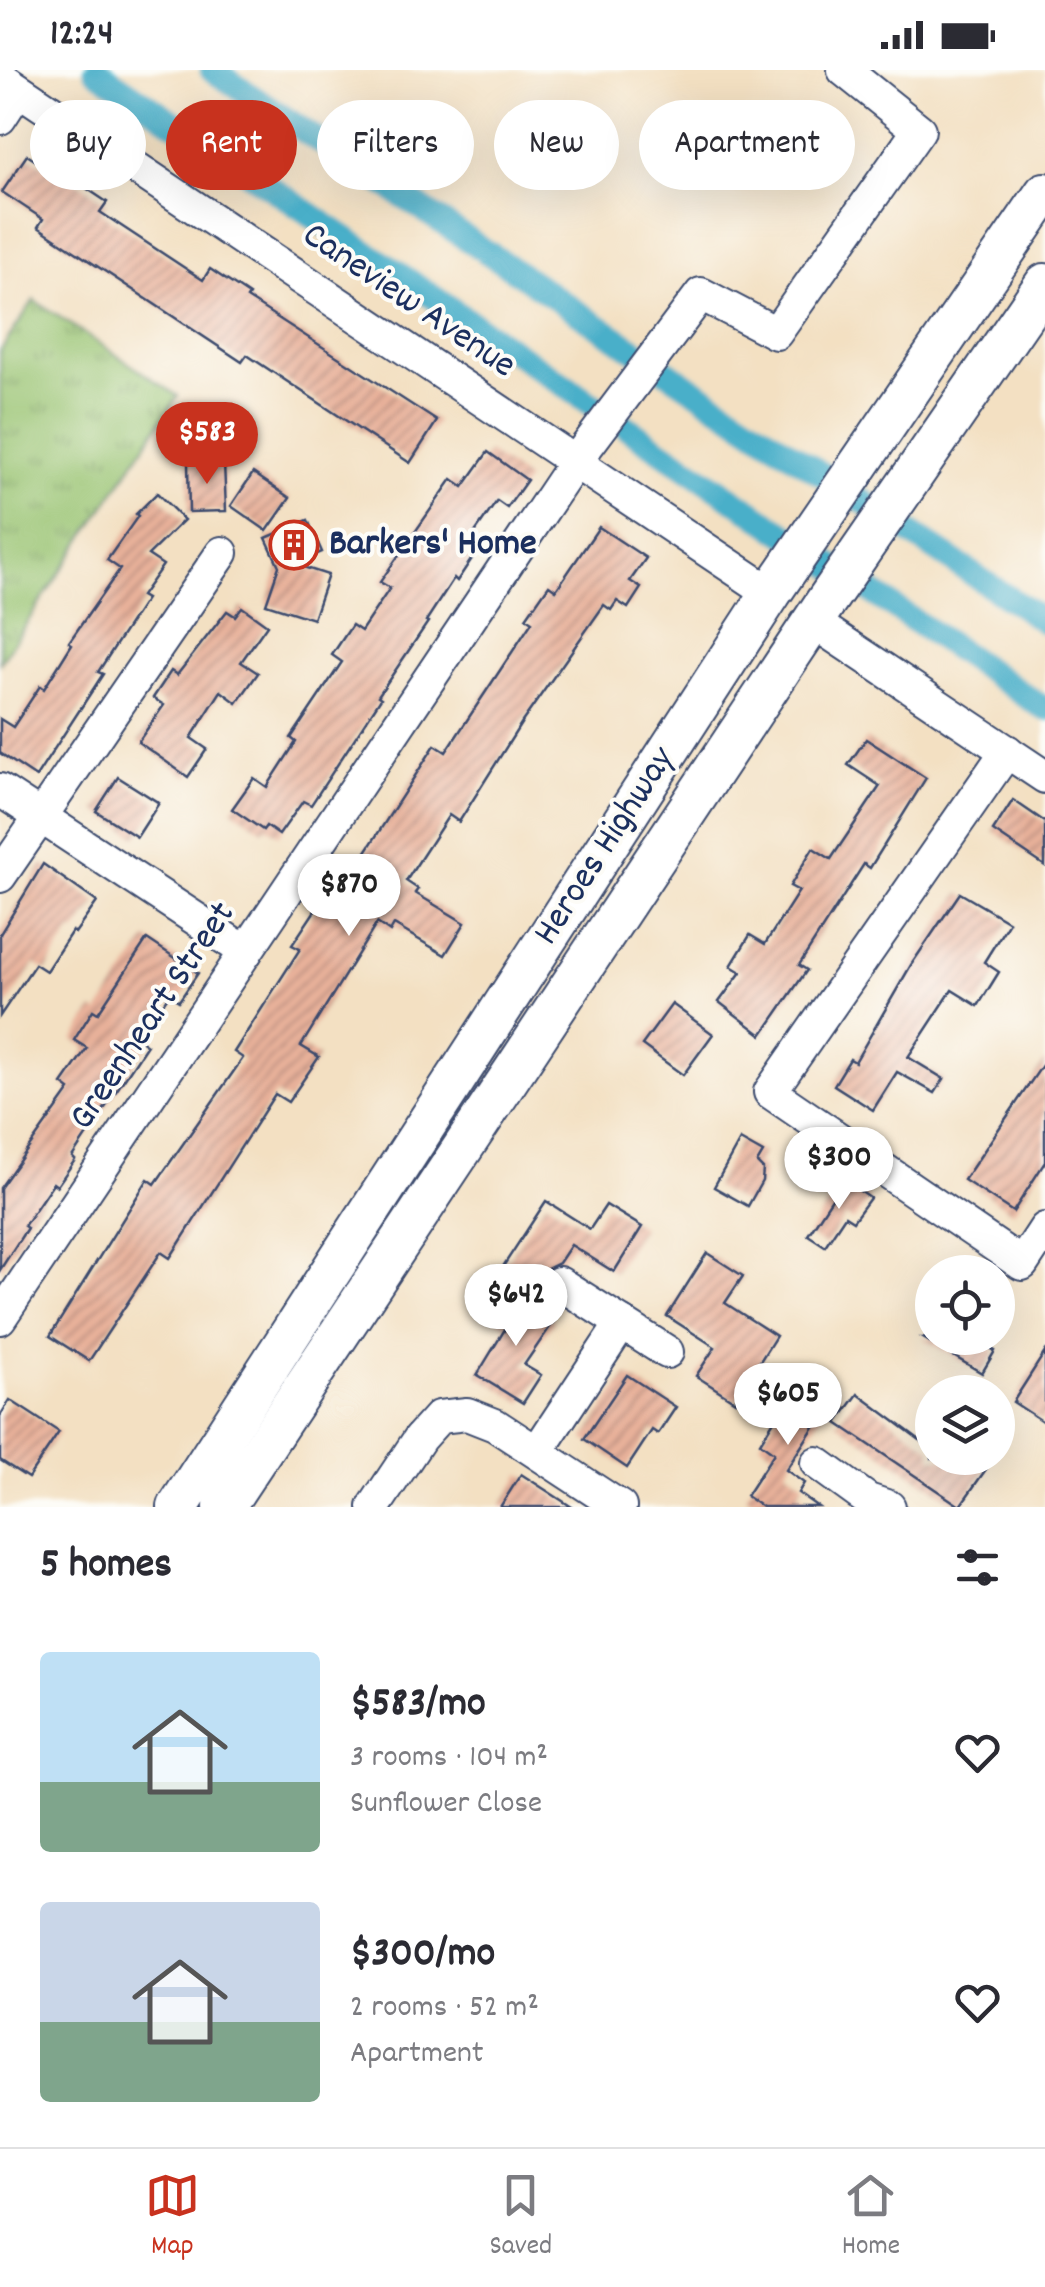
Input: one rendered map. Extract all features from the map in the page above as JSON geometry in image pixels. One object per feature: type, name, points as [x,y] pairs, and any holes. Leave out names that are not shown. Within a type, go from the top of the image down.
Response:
[{"type":"main road","name":"Heroes Highway","points":[[178,1507],[779,580],[1045,193]]},
{"type":"main road","name":"Heroes Highway","points":[[224,1507],[820,611],[1045,284]]},
{"type":"street","name":"Greenheart Street","points":[[0,1318],[575,462],[700,294],[776,333],[918,130],[844,70]]},
{"type":"street","points":[[0,118],[9,84]]},
{"type":"street","name":"Caneview Avenue","points":[[9,84],[575,462],[779,580]]},
{"type":"street","points":[[0,876],[222,553]]},
{"type":"street","points":[[820,611],[1045,776]]},
{"type":"street","points":[[1007,751],[770,1092],[1022,1264],[1045,1230]]},
{"type":"street","points":[[0,790],[246,952]]},
{"type":"street","points":[[560,1283],[667,1352]]},
{"type":"street","points":[[537,1452],[622,1322]]},
{"type":"street","points":[[374,1507],[420,1438],[439,1417],[467,1414],[496,1426],[620,1507]]},
{"type":"street","points":[[817,1463],[874,1504]]},
{"type":"green space","points":[[34,300],[178,396],[0,663],[0,351]]},
{"type":"building","points":[[27,155],[30,190],[89,190],[107,202],[100,212],[203,280],[210,269],[249,295],[247,298],[437,421],[410,463],[247,355],[242,362],[38,227],[43,219],[2,192]]},
{"type":"building","points":[[488,452],[527,480],[507,508],[497,501],[467,544],[477,551],[457,581],[454,578],[311,805],[303,801],[279,835],[266,826],[263,830],[232,809],[254,778],[267,787],[296,742],[291,738],[342,662],[332,655],[352,625],[361,631],[390,588],[380,582],[452,479],[463,487]]},
{"type":"building","points":[[224,462],[226,511],[189,512],[188,463]]},
{"type":"building","points":[[253,473],[290,498],[267,531],[231,506]]},
{"type":"building","points":[[157,493],[184,520],[148,555],[163,565],[141,596],[146,599],[36,777],[0,753],[0,719],[13,727],[40,686],[44,689],[72,644],[69,642],[120,569],[107,560],[136,514]]},
{"type":"building","points":[[308,520],[322,552],[294,564],[328,575],[313,619],[266,604],[279,566],[266,538]]},
{"type":"building","points":[[599,527],[646,558],[630,581],[641,588],[628,608],[617,601],[611,610],[604,605],[522,722],[459,822],[449,815],[406,881],[418,889],[415,893],[465,923],[445,955],[394,925],[390,932],[377,923],[301,1046],[319,1057],[288,1102],[275,1094],[170,1258],[161,1252],[89,1361],[50,1336],[148,1179],[155,1184],[243,1058],[234,1052],[300,949],[292,945],[320,903],[329,909],[435,745],[446,752],[532,622],[526,618],[549,585],[556,590]]},
{"type":"building","points":[[242,607],[267,625],[241,662],[258,673],[237,703],[221,691],[191,738],[207,749],[188,777],[138,742],[164,705],[153,698],[171,671],[177,675],[227,611],[235,616]]},
{"type":"building","points":[[866,739],[926,778],[870,868],[864,864],[799,965],[807,970],[762,1035],[719,1002],[741,972],[731,966],[750,935],[765,944],[799,891],[790,886],[813,848],[831,859],[880,786],[848,765]]},
{"type":"building","points":[[118,777],[159,803],[137,837],[96,811]]},
{"type":"building","points":[[1013,800],[1045,822],[1045,866],[993,831]]},
{"type":"building","points":[[43,864],[97,902],[46,971],[35,964],[0,1016],[0,934]]},
{"type":"building","points":[[960,893],[1009,922],[984,962],[999,972],[978,1006],[952,990],[908,1057],[944,1079],[935,1093],[897,1072],[873,1110],[834,1085],[850,1059],[855,1062],[911,965]]},
{"type":"building","points":[[147,939],[198,973],[179,1001],[169,995],[139,1039],[147,1045],[72,1157],[75,1160],[57,1186],[53,1183],[24,1226],[27,1228],[0,1270],[0,1188],[70,1090],[62,1084],[87,1048],[74,1040],[93,1010],[98,1013]]},
{"type":"building","points":[[672,1004],[713,1034],[683,1075],[642,1045]]},
{"type":"building","points":[[1045,1061],[1045,1162],[1013,1212],[964,1180]]},
{"type":"building","points":[[740,1140],[763,1153],[757,1163],[763,1169],[762,1181],[748,1206],[714,1187]]},
{"type":"building","points":[[844,1180],[870,1198],[853,1221],[845,1216],[825,1246],[808,1235]]},
{"type":"building","points":[[546,1201],[590,1229],[606,1205],[642,1227],[614,1272],[571,1245],[559,1263],[543,1271],[534,1288],[502,1268]]},
{"type":"building","points":[[707,1253],[743,1276],[725,1303],[776,1336],[735,1401],[696,1376],[715,1347],[667,1316]]},
{"type":"building","points":[[513,1294],[554,1321],[524,1365],[541,1375],[523,1403],[477,1375],[507,1326],[496,1319]]},
{"type":"building","points":[[1045,1352],[1045,1423],[1015,1403]]},
{"type":"building","points":[[952,1355],[993,1355],[982,1373]]},
{"type":"building","points":[[627,1375],[676,1407],[658,1434],[652,1430],[627,1468],[584,1439]]},
{"type":"building","points":[[800,1378],[832,1399],[786,1470],[804,1483],[798,1493],[818,1507],[762,1507],[746,1496],[774,1453],[760,1443]]},
{"type":"building","points":[[858,1394],[915,1436],[915,1475],[982,1475],[960,1506],[837,1423]]},
{"type":"building","points":[[10,1400],[59,1432],[28,1478],[0,1460],[0,1416]]},
{"type":"building","points":[[521,1474],[572,1507],[500,1507]]},
{"type":"waterway","points":[[96,70],[1045,709]]},
{"type":"waterway","points":[[212,70],[1045,622]]},
{"type":"place","name":"Barkers' Home","points":[[294,545]]}]
